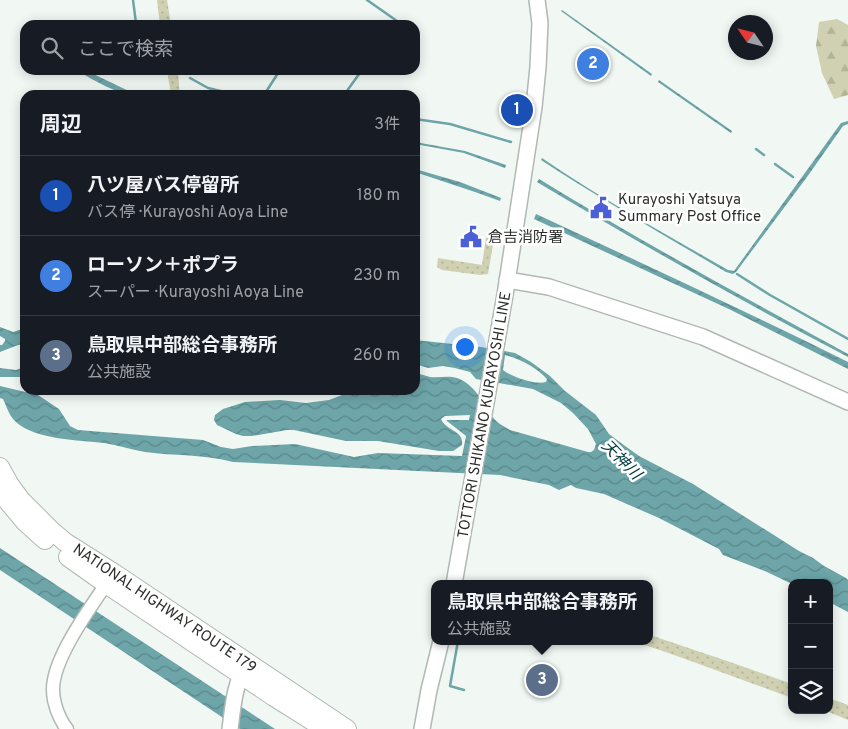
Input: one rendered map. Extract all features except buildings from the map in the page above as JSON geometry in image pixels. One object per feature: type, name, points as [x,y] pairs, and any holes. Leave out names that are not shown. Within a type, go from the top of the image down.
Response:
[{"type":"highway","name":"NATIONAL HIGHWAY ROUTE 179","points":[[0,467],[8,497],[65,542],[106,585],[241,676],[325,729]]},
{"type":"highway","name":"NATIONAL HIGHWAY ROUTE 179","points":[[241,676],[347,729]]},
{"type":"main road","points":[[507,280],[534,107],[540,23],[537,0]]},
{"type":"main road","name":"TOTTORI SHIKANO KURAYOSHI LINE","points":[[455,579],[507,280],[550,287],[703,337],[848,402]]},
{"type":"main road","points":[[422,729],[440,645]]},
{"type":"main road","points":[[230,727],[241,676]]},
{"type":"street","points":[[67,729],[55,704],[53,689],[55,676],[78,626],[106,585]]},
{"type":"green space","points":[[157,0],[167,0],[170,20],[159,20]]},
{"type":"green space","points":[[837,19],[848,25],[848,95],[834,99],[822,73],[816,46],[819,22]]},
{"type":"green space","points":[[168,75],[178,75],[180,90],[170,90]]},
{"type":"green space","points":[[486,238],[494,239],[488,274],[480,275],[442,270],[437,267],[438,258],[482,265]]},
{"type":"green space","points":[[653,636],[788,683],[788,697],[645,645],[653,645]]},
{"type":"green space","points":[[833,699],[848,705],[848,720],[833,714]]},
{"type":"water","points":[[561,11],[652,74],[651,76]]},
{"type":"water","points":[[85,75],[95,75],[127,90],[114,90]]},
{"type":"water","points":[[659,80],[732,131],[731,133],[658,82]]},
{"type":"water","points":[[848,121],[848,124],[843,126],[807,177],[733,274],[726,272],[656,231],[541,160],[542,158],[611,202],[728,270],[734,271],[841,123]]},
{"type":"water","points":[[420,143],[465,151],[506,165],[505,168],[464,153],[420,145]]},
{"type":"water","points":[[420,170],[460,182],[501,198],[500,201],[420,174]]},
{"type":"water","points":[[539,179],[654,247],[848,354],[848,357],[653,250],[537,182]]},
{"type":"water","points":[[536,214],[848,362],[848,369],[731,310],[534,219]]},
{"type":"water","points":[[0,327],[13,332],[20,330],[20,345],[0,352],[0,345],[2,345],[5,339],[0,336]]},
{"type":"water","name":"天神川","points":[[420,341],[481,347],[515,353],[531,362],[596,415],[609,434],[639,456],[693,484],[799,551],[846,578],[848,580],[848,612],[833,604],[833,579],[788,579],[788,582],[723,555],[719,549],[659,518],[604,494],[576,488],[571,485],[559,490],[549,485],[500,475],[233,462],[200,456],[145,452],[109,444],[46,436],[24,428],[14,420],[3,399],[0,398],[0,386],[20,391],[20,395],[38,395],[59,409],[70,426],[78,430],[203,440],[221,447],[233,449],[295,444],[354,457],[378,453],[462,456],[466,436],[447,420],[469,420],[470,415],[445,416],[441,419],[443,423],[458,433],[462,440],[462,445],[453,451],[439,451],[378,441],[346,441],[294,430],[243,436],[217,425],[214,420],[215,415],[223,409],[245,402],[280,400],[306,403],[329,400],[342,395],[420,395],[420,374],[430,377],[454,377],[471,387],[494,419],[510,430],[588,452],[594,450],[596,444],[588,429],[561,403],[533,389],[476,379],[470,372],[443,366],[428,368],[420,366]],"holes":[[[505,355],[528,364],[547,379],[546,382],[524,380],[503,370]]]},
{"type":"water","points":[[0,368],[20,369],[20,377],[0,377]]},
{"type":"water","points":[[0,548],[275,729],[240,729],[0,570]]},
{"type":"waterway","points":[[133,0],[136,20]]},
{"type":"waterway","points":[[367,0],[396,20]]},
{"type":"waterway","points":[[267,90],[277,75]]},
{"type":"waterway","points":[[348,90],[358,75]]},
{"type":"waterway","points":[[190,78],[208,88],[216,90]]},
{"type":"waterway","points":[[420,120],[450,124],[511,142]]},
{"type":"waterway","points":[[756,149],[764,155]]},
{"type":"waterway","points":[[775,164],[793,177]]},
{"type":"waterway","points":[[737,274],[848,339]]},
{"type":"waterway","points":[[457,645],[450,686],[464,690]]},
{"type":"place","name":"ローソン＋ポプラ","points":[[593,64]]},
{"type":"place","name":"八ツ屋バス停留所","points":[[517,110]]},
{"type":"place","name":"Kurayoshi Yatsuya Summary Post Office","points":[[601,208]]},
{"type":"place","name":"倉吉消防署","points":[[471,237]]},
{"type":"place","name":"鳥取県中部総合事務所","points":[[542,680]]}]
